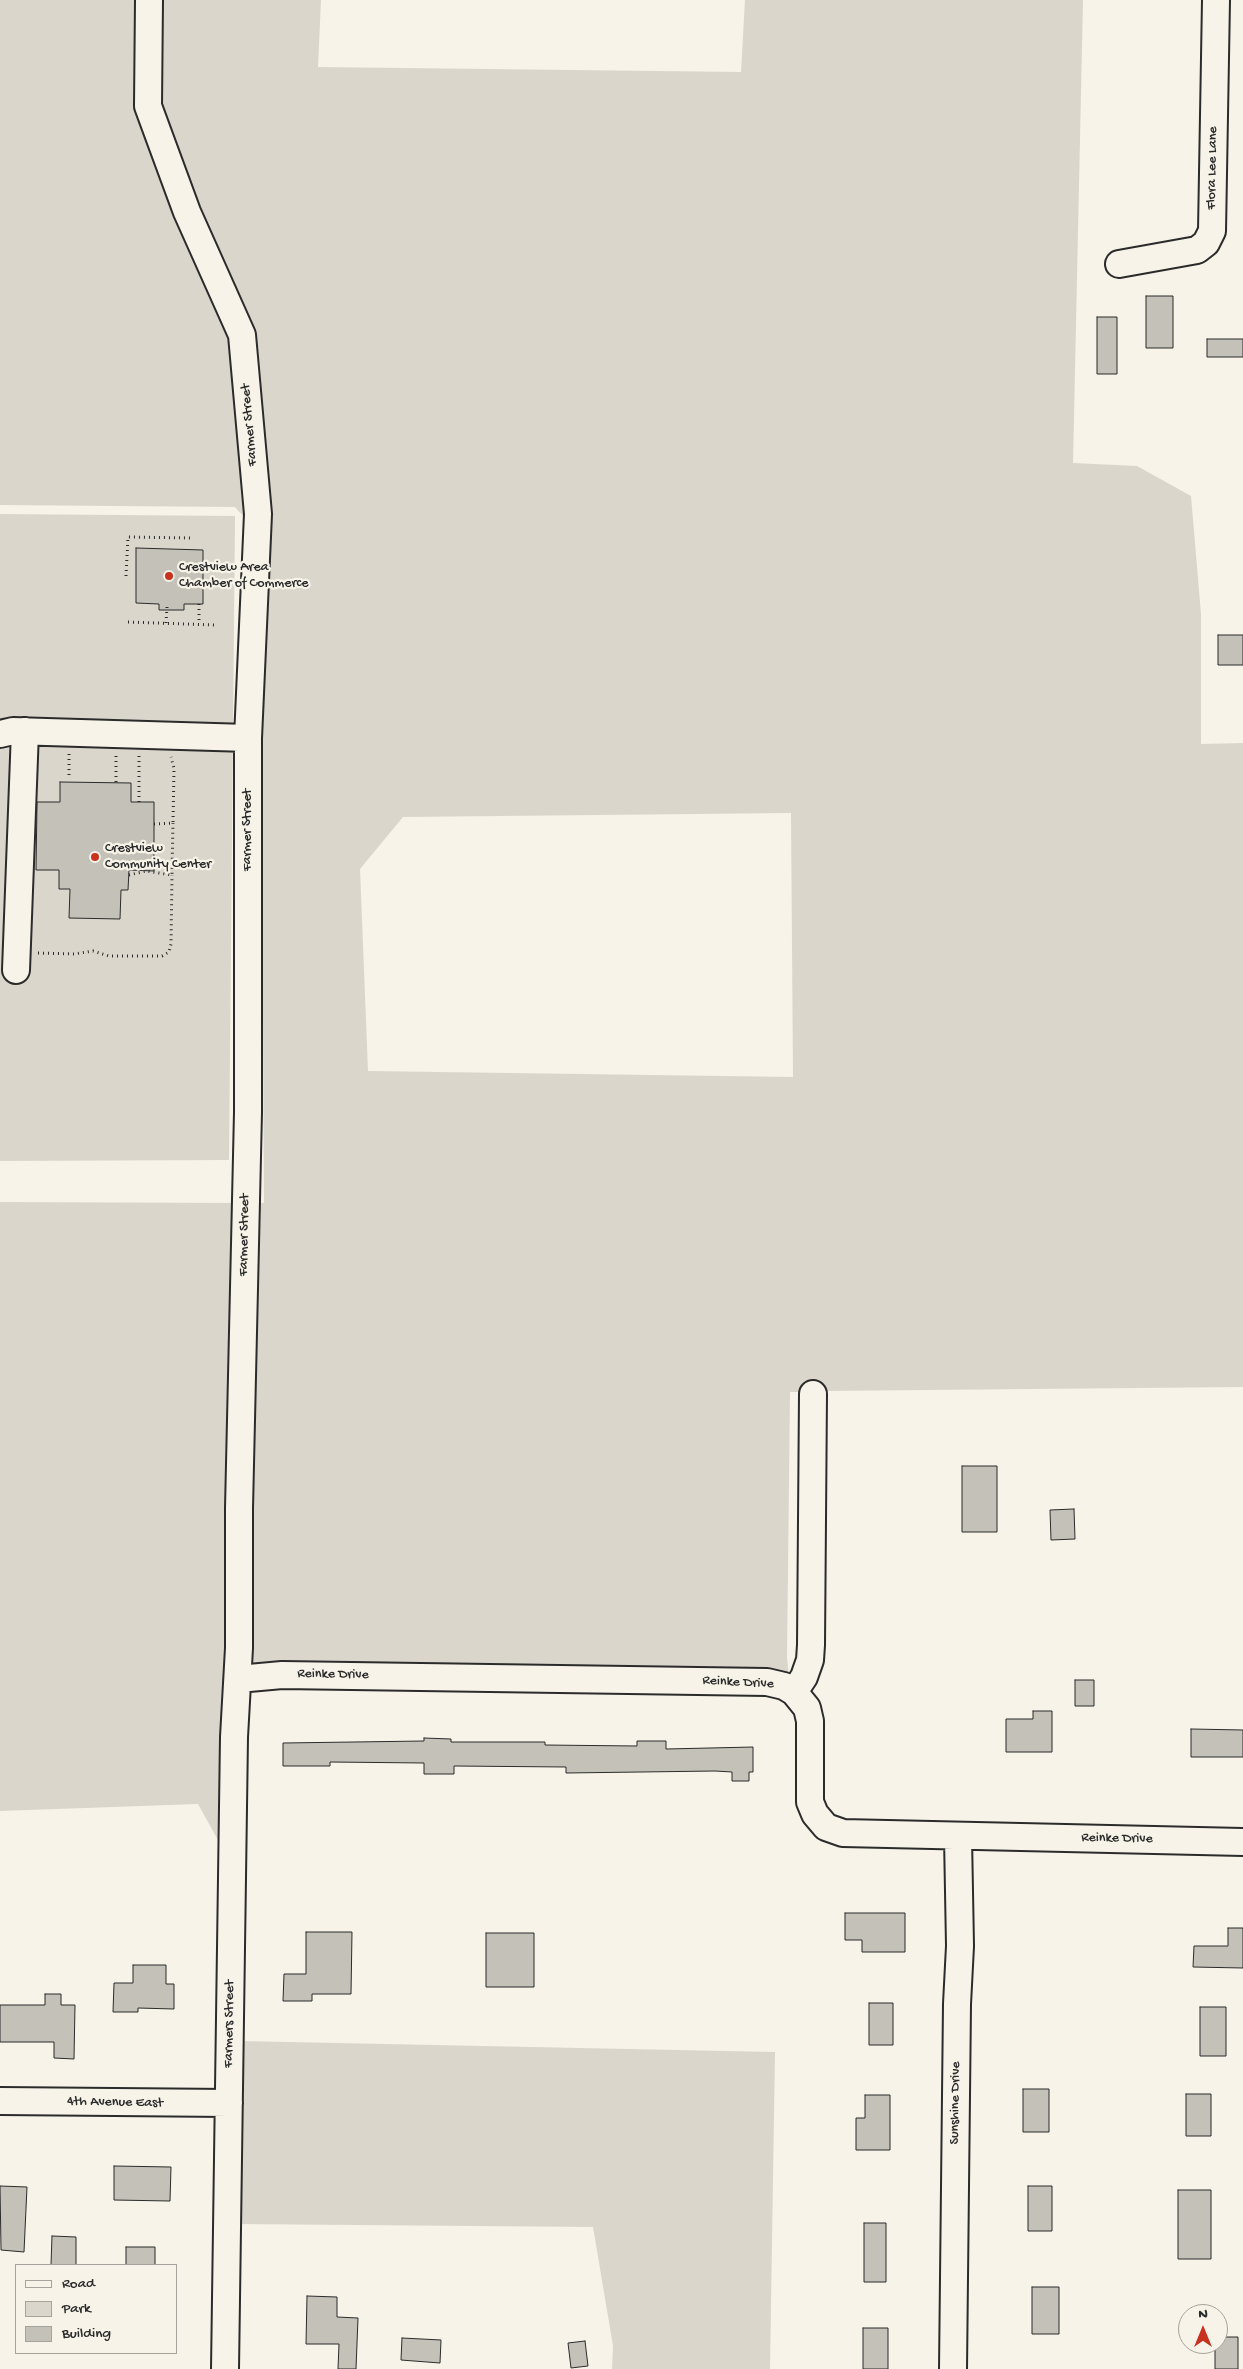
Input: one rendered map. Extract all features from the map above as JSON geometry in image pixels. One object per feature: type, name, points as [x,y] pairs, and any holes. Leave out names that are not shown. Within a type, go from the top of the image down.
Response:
[{"type":"street","name":"Farmer Street","points":[[149,0],[148,106],[187,212],[242,335],[258,514],[248,738],[248,1112],[238,1679]]},
{"type":"street","name":"Flora Lee Lane","points":[[1119,264],[1197,250],[1206,243],[1212,231],[1216,0]]},
{"type":"street","points":[[24,961],[12,733],[248,738]]},
{"type":"street","points":[[794,1692],[804,1677],[810,1660],[811,1645],[813,1394]]},
{"type":"street","name":"Reinke Drive","points":[[238,1679],[282,1675],[767,1682],[784,1686],[794,1692],[807,1708],[810,1721],[810,1802],[815,1814],[826,1827],[844,1833],[1243,1842]]},
{"type":"street","name":"Farmers Street","points":[[226,2369],[234,1737],[238,1679]]},
{"type":"street","name":"Sunshine Drive","points":[[953,2369],[957,2004],[960,1946],[958,1837]]},
{"type":"street","name":"4th Avenue East","points":[[0,2101],[229,2103]]},
{"type":"path","points":[[126,576],[128,537],[192,538]]},
{"type":"path","points":[[199,604],[199,624]]},
{"type":"path","points":[[166,623],[167,607]]},
{"type":"path","points":[[128,622],[214,625]]},
{"type":"path","points":[[139,802],[140,747]]},
{"type":"path","points":[[24,961],[93,951],[109,956],[162,956],[169,952],[171,944],[174,768],[170,752]]},
{"type":"path","points":[[154,824],[172,823]]},
{"type":"path","points":[[129,875],[146,871],[172,875]]},
{"type":"green space","points":[[0,0],[140,0],[139,105],[233,338],[248,524],[243,524],[243,516],[235,507],[0,505]]},
{"type":"green space","points":[[158,0],[321,0],[318,67],[741,72],[745,0],[1083,0],[1073,463],[1137,466],[1191,496],[1201,614],[1201,744],[1243,743],[1243,1387],[822,1391],[822,1384],[804,1384],[804,1392],[790,1392],[787,1657],[789,1677],[248,1667],[255,1203],[264,1203],[261,638],[250,330],[195,208],[158,104]],"holes":[[[791,813],[793,1077],[368,1071],[360,869],[403,817]]]},
{"type":"green space","points":[[0,514],[235,516],[229,1160],[0,1161]]},
{"type":"green space","points":[[0,1202],[237,1203],[223,1842],[219,1842],[198,1804],[0,1811]]},
{"type":"green space","points":[[239,2041],[775,2052],[770,2369],[612,2369],[613,2346],[593,2227],[237,2224]]},
{"type":"building","points":[[1146,296],[1173,296],[1173,348],[1146,348]]},
{"type":"building","points":[[1097,317],[1117,317],[1117,374],[1097,374]]},
{"type":"building","points":[[1207,339],[1243,339],[1243,357],[1207,357]]},
{"type":"building","name":"Crestview Area Chamber of Commerce","points":[[136,548],[203,550],[203,604],[184,604],[184,610],[159,610],[159,604],[136,603]]},
{"type":"building","points":[[1218,635],[1243,635],[1243,665],[1218,665]]},
{"type":"building","name":"Crestview Community Center","points":[[60,782],[131,783],[131,802],[154,802],[154,871],[129,870],[128,890],[121,890],[120,919],[69,918],[70,889],[59,889],[59,870],[36,870],[37,802],[60,802]]},
{"type":"building","points":[[962,1466],[997,1466],[997,1532],[962,1532]]},
{"type":"building","points":[[1074,1509],[1075,1539],[1051,1540],[1050,1510]]},
{"type":"building","points":[[1075,1680],[1094,1680],[1094,1706],[1075,1706]]},
{"type":"building","points":[[1033,1711],[1052,1711],[1052,1752],[1006,1752],[1006,1719],[1033,1719]]},
{"type":"building","points":[[1191,1729],[1243,1730],[1243,1757],[1191,1757]]},
{"type":"building","points":[[424,1738],[451,1739],[451,1742],[545,1742],[545,1745],[637,1746],[637,1741],[666,1741],[666,1749],[753,1747],[753,1772],[749,1772],[749,1781],[732,1781],[732,1772],[715,1771],[566,1773],[566,1767],[454,1766],[454,1774],[424,1774],[424,1763],[330,1762],[330,1766],[283,1766],[283,1743],[424,1741]]},
{"type":"building","points":[[845,1913],[905,1913],[905,1952],[862,1952],[862,1940],[845,1940]]},
{"type":"building","points":[[1228,1928],[1243,1928],[1243,1968],[1193,1967],[1194,1946],[1228,1946]]},
{"type":"building","points":[[306,1932],[352,1932],[351,1994],[312,1994],[312,2001],[283,2001],[284,1974],[306,1974]]},
{"type":"building","points":[[486,1933],[534,1933],[534,1987],[486,1987]]},
{"type":"building","points":[[133,1965],[166,1965],[166,1984],[174,1984],[174,2009],[138,2008],[138,2012],[113,2012],[114,1983],[133,1983]]},
{"type":"building","points":[[45,1994],[61,1994],[61,2005],[75,2005],[74,2059],[54,2058],[54,2042],[0,2042],[0,2005],[45,2005]]},
{"type":"building","points":[[869,2003],[893,2003],[893,2045],[869,2045]]},
{"type":"building","points":[[1200,2007],[1226,2007],[1226,2056],[1200,2056]]},
{"type":"building","points":[[1023,2089],[1049,2089],[1049,2132],[1023,2132]]},
{"type":"building","points":[[1186,2094],[1211,2094],[1211,2136],[1186,2136]]},
{"type":"building","points":[[865,2095],[890,2095],[890,2150],[856,2150],[856,2118],[865,2118]]},
{"type":"building","points":[[114,2166],[171,2167],[170,2201],[114,2200]]},
{"type":"building","points":[[0,2186],[27,2187],[24,2252],[1,2250]]},
{"type":"building","points":[[1028,2186],[1052,2186],[1052,2231],[1028,2231]]},
{"type":"building","points":[[1178,2190],[1211,2190],[1211,2259],[1178,2259]]},
{"type":"building","points":[[864,2223],[886,2223],[886,2282],[864,2282]]},
{"type":"building","points":[[52,2236],[76,2237],[76,2264],[51,2264]]},
{"type":"building","points":[[126,2247],[155,2247],[155,2264],[126,2264]]},
{"type":"building","points":[[1032,2287],[1059,2287],[1059,2334],[1032,2334]]},
{"type":"building","points":[[307,2296],[337,2297],[337,2317],[358,2318],[356,2369],[338,2369],[339,2344],[306,2344]]},
{"type":"building","points":[[863,2328],[888,2328],[888,2369],[863,2369]]},
{"type":"building","points":[[1228,2337],[1238,2337],[1238,2369],[1215,2369],[1215,2354],[1228,2354]]},
{"type":"building","points":[[402,2338],[441,2340],[440,2363],[401,2360]]},
{"type":"building","points":[[585,2341],[588,2366],[571,2368],[568,2343]]},
{"type":"place","name":"Crestview Area Chamber of Commerce","points":[[169,576]]},
{"type":"place","name":"Crestview Community Center","points":[[95,857]]}]
